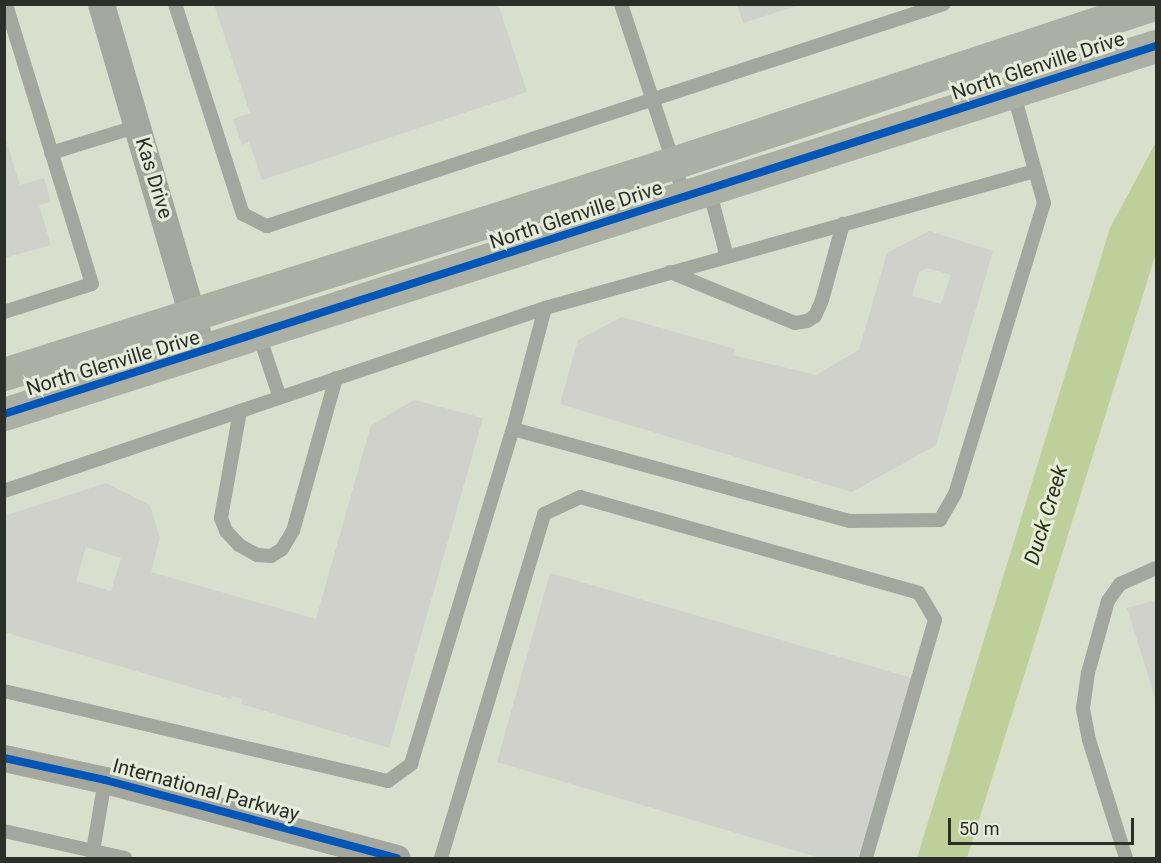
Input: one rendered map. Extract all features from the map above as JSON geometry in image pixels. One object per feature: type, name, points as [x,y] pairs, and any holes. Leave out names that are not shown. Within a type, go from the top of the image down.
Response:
[{"type":"street","name":"Kas Drive","points":[[101,4],[195,314],[203,352]]},
{"type":"street","name":"North Glenville Drive","points":[[4,374],[674,163],[1154,4]]},
{"type":"street","name":"North Glenville Drive","points":[[4,414],[1156,46]]},
{"type":"street","name":"International Parkway","points":[[4,758],[105,780],[398,858]]},
{"type":"lane","points":[[4,312],[92,284],[6,4]]},
{"type":"lane","points":[[175,4],[243,214],[267,226],[944,4]]},
{"type":"lane","points":[[621,4],[674,163],[697,193],[727,257]]},
{"type":"lane","points":[[513,429],[850,521],[940,520],[955,494],[1044,203],[1013,91]]},
{"type":"lane","points":[[51,153],[138,126]]},
{"type":"lane","points":[[4,491],[545,308],[1035,171]]},
{"type":"lane","points":[[670,272],[795,323],[807,321],[815,316],[822,300],[843,224]]},
{"type":"lane","points":[[4,691],[388,781],[411,764],[513,429],[545,308]]},
{"type":"lane","points":[[259,334],[280,398]]},
{"type":"lane","points":[[240,411],[221,518],[226,531],[239,545],[256,555],[271,556],[282,549],[293,531],[336,378]]},
{"type":"lane","points":[[441,858],[544,514],[580,497],[920,593],[935,620],[866,858]]},
{"type":"lane","points":[[1126,858],[1089,740],[1083,708],[1088,673],[1108,601],[1120,584],[1156,568]]},
{"type":"lane","points":[[93,851],[105,780]]},
{"type":"lane","points":[[4,831],[125,858]]},
{"type":"shaded area","points":[[5,5],[1156,5],[1156,858],[5,858]]},
{"type":"water","name":"Duck Creek","points":[[1156,142],[1156,253],[967,858],[917,858],[1110,228]]},
{"type":"building","points":[[214,4],[498,4],[527,92],[262,180],[249,142],[242,145],[233,119],[250,113]]},
{"type":"building","points":[[737,4],[799,4],[799,5],[743,23]]},
{"type":"building","points":[[4,134],[20,185],[44,178],[51,202],[39,205],[51,245],[4,258]]},
{"type":"building","points":[[929,231],[993,251],[936,445],[852,492],[560,404],[578,340],[622,317],[735,349],[733,355],[816,375],[859,350],[887,253]],"holes":[[[927,268],[951,275],[941,304],[912,296],[919,272]]]},
{"type":"building","points":[[414,400],[483,418],[389,748],[241,704],[243,699],[232,696],[231,699],[4,632],[4,516],[106,483],[150,505],[160,538],[151,572],[316,619],[371,425]],"holes":[[[86,547],[121,558],[111,591],[76,581]]]},
{"type":"building","points":[[550,573],[912,678],[858,858],[820,858],[497,762]]},
{"type":"building","points":[[1156,600],[1156,701],[1127,608]]},
{"type":"cycle path","points":[[4,414],[1156,46]]},
{"type":"cycle path","points":[[4,758],[105,780],[397,858]]}]
